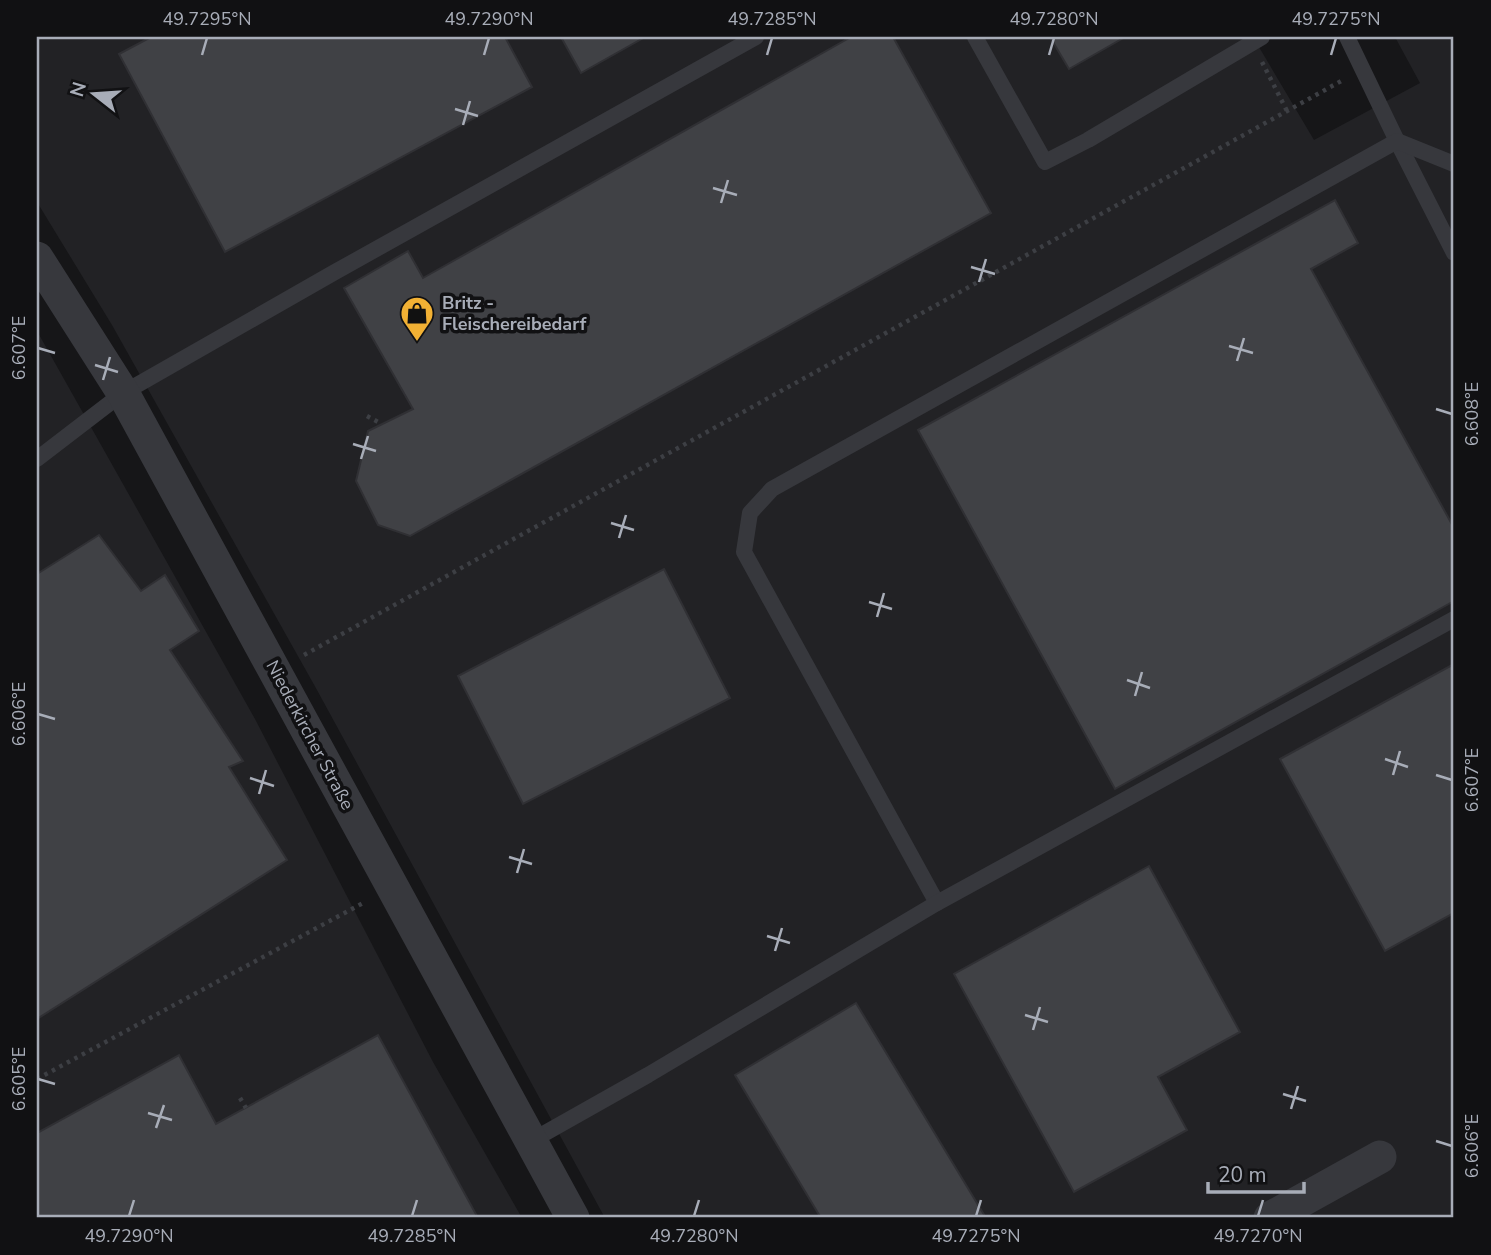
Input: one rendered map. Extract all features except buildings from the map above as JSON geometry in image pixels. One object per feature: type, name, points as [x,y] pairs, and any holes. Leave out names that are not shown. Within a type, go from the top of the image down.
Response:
[{"type":"street","name":"Niederkircher Straße","points":[[37,258],[123,393],[573,1218]]},
{"type":"street","points":[[1270,1218],[1380,1157]]},
{"type":"lane","points":[[37,459],[123,393],[756,37]]},
{"type":"lane","points":[[975,37],[1045,162],[1088,140],[1257,40]]},
{"type":"lane","points":[[1348,37],[1454,253]]},
{"type":"lane","points":[[1397,141],[1454,164]]},
{"type":"lane","points":[[937,903],[744,552],[750,513],[772,488],[1397,141]]},
{"type":"lane","points":[[531,1141],[648,1075],[937,903],[1454,619]]},
{"type":"path","points":[[1257,40],[1287,111]]},
{"type":"path","points":[[276,671],[1363,69]]},
{"type":"path","points":[[367,416],[382,425]]},
{"type":"path","points":[[37,1079],[392,887]]},
{"type":"path","points":[[240,1098],[246,1108]]},
{"type":"shaded area","points":[[37,37],[1253,37],[1314,140],[1420,83],[1395,37],[1454,37],[1454,1218],[605,1218],[317,690],[112,325],[37,202]]},
{"type":"shaded area","points":[[37,331],[255,719],[433,1062],[522,1218],[37,1218]]},
{"type":"place","name":"Britz - Fleischereibedarf","points":[[417,343]]}]
